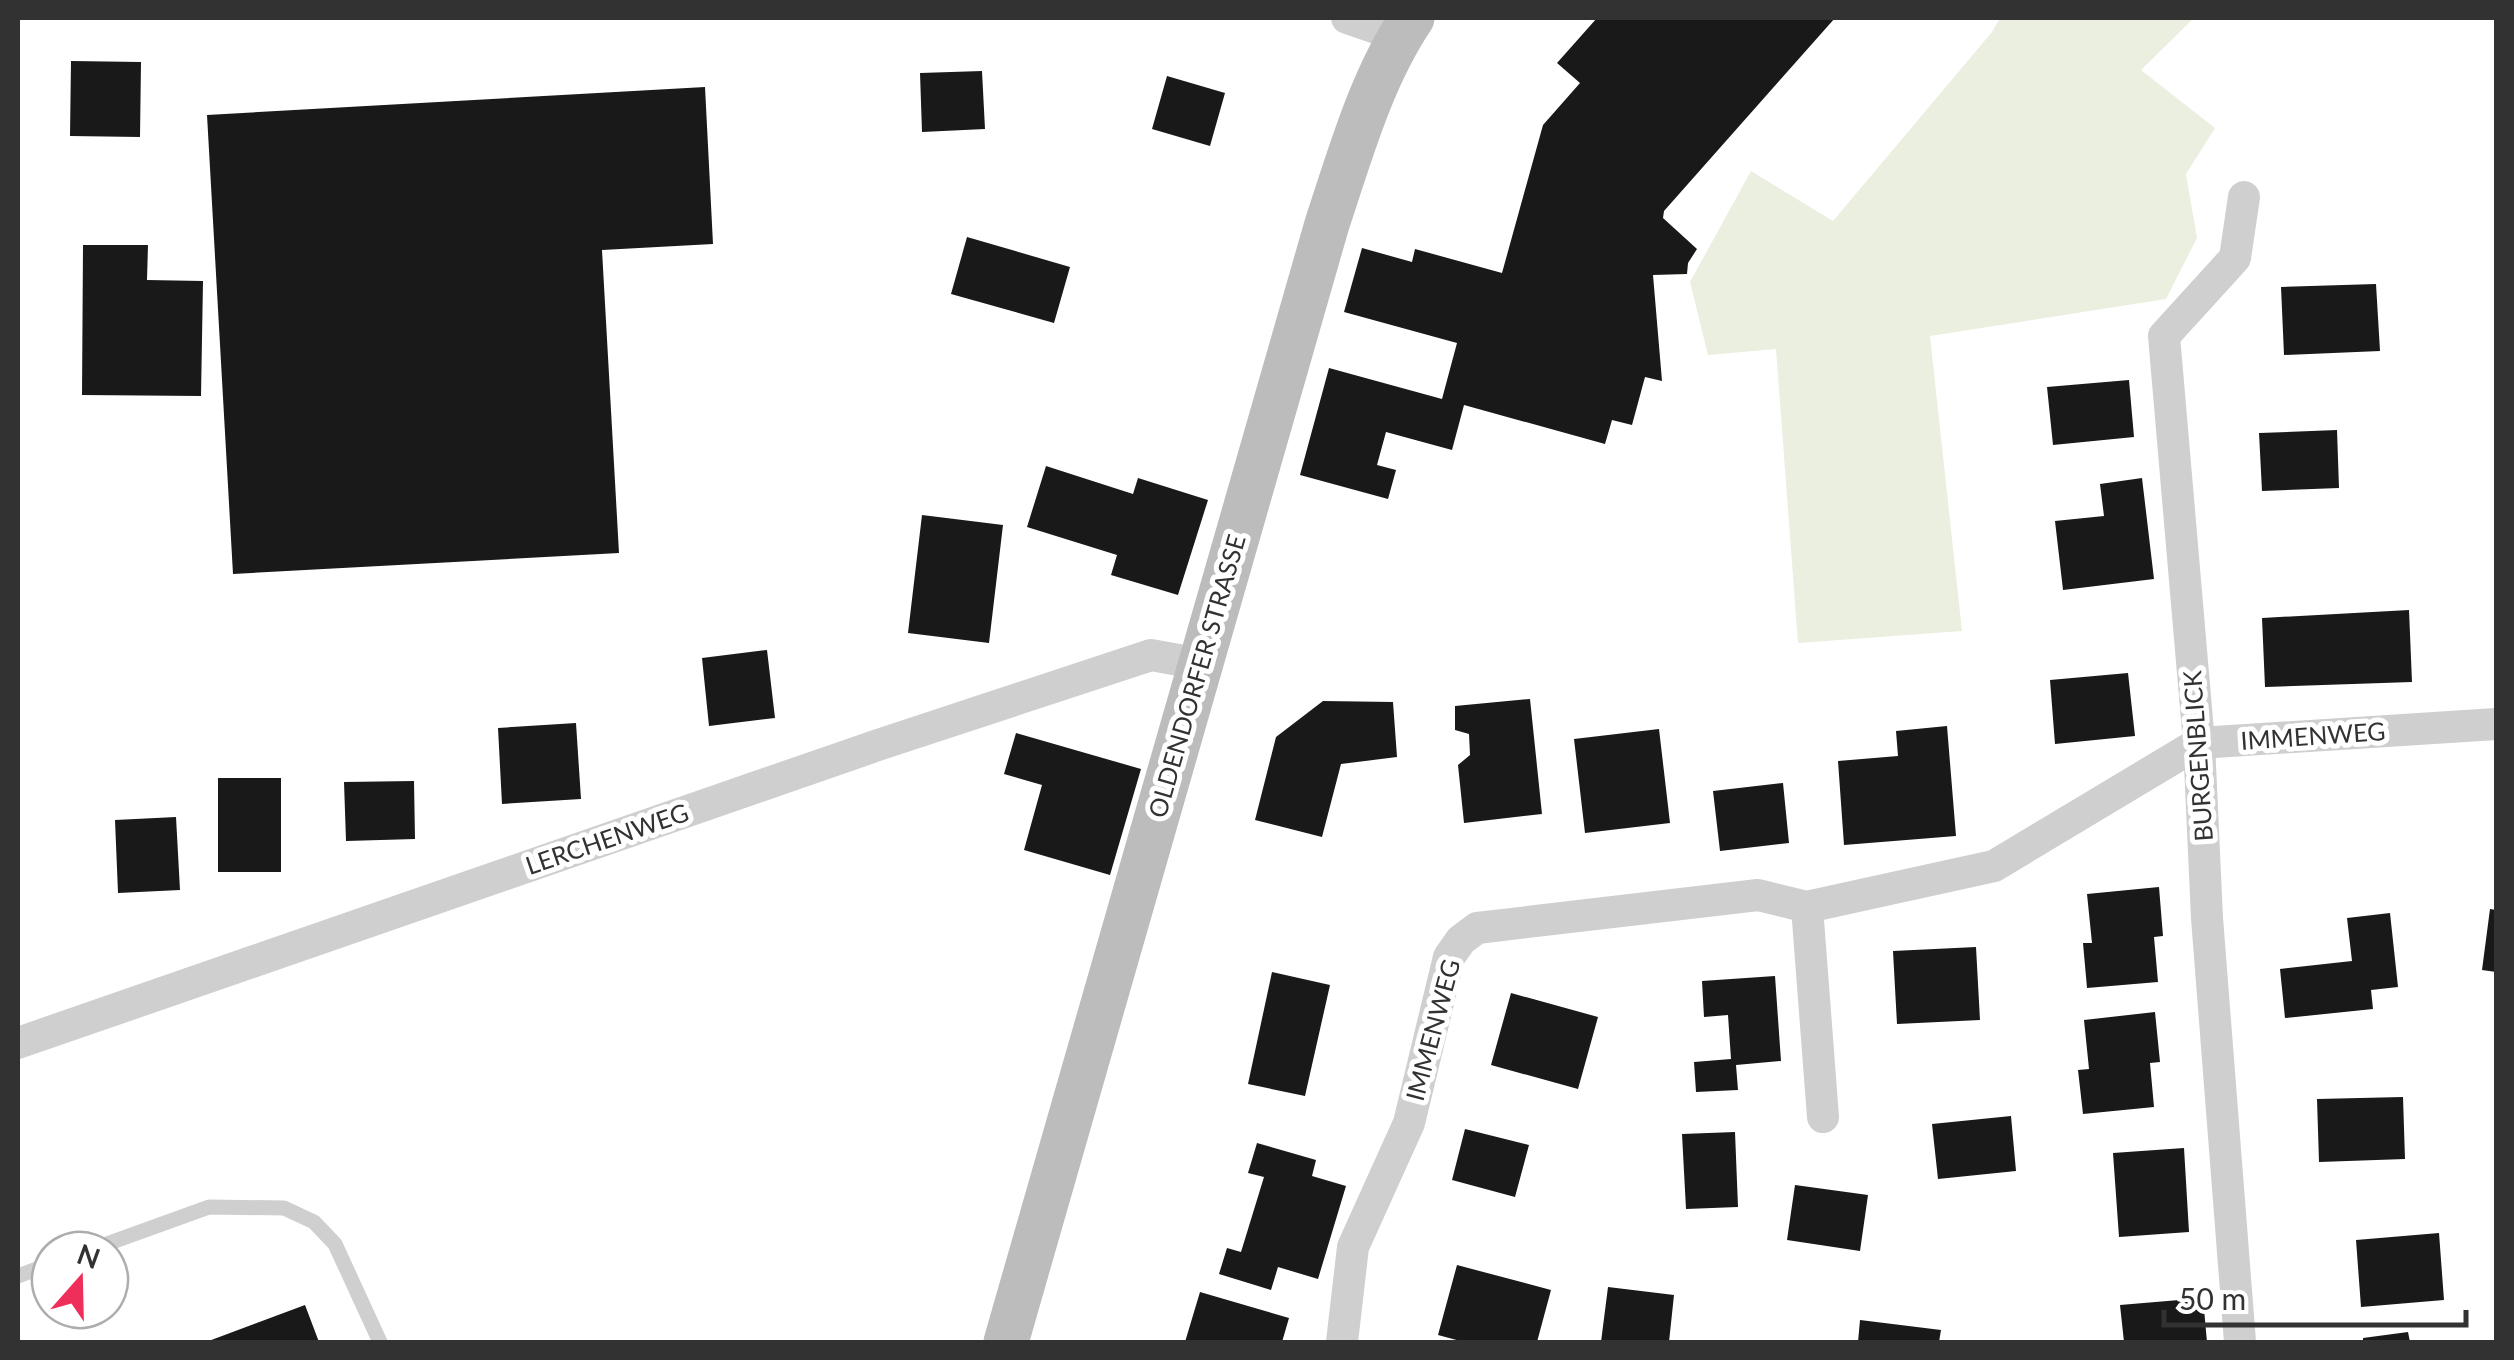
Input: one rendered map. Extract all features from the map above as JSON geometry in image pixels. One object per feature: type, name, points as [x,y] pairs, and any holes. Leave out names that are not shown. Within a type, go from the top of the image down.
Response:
[{"type":"main road","name":"OLDENDORFER STRASSE","points":[[1006,1342],[1327,224],[1361,124],[1405,27]]},
{"type":"street","points":[[1347,18],[1405,27]]},
{"type":"street","name":"BURGENBLICK","points":[[2240,1342],[2207,918],[2199,743],[2164,336],[2235,258],[2244,197]]},
{"type":"street","name":"LERCHENWEG","points":[[18,1043],[878,744],[1152,655],[1200,664]]},
{"type":"street","name":"IMMENWEG","points":[[1342,1342],[1353,1247],[1409,1123],[1449,957],[1461,940],[1477,928],[1758,894],[1807,906],[1994,866],[2199,743],[2496,724]]},
{"type":"street","points":[[1807,906],[1824,1117]]},
{"type":"lane","points":[[130,1236],[209,1208],[284,1208],[314,1222],[335,1244],[380,1342]]},
{"type":"shaded area","points":[[2000,18],[2194,18],[2141,70],[2215,128],[2186,174],[2197,238],[2166,299],[1930,336],[1962,631],[1798,643],[1776,349],[1708,355],[1690,282],[1751,171],[1833,221]]},
{"type":"building","points":[[1597,18],[1835,18],[1664,211],[1663,218],[1697,249],[1688,263],[1687,274],[1653,275],[1662,381],[1645,377],[1632,425],[1612,420],[1605,444],[1464,405],[1452,450],[1386,432],[1377,465],[1396,470],[1388,499],[1300,475],[1329,368],[1442,399],[1457,343],[1344,312],[1362,248],[1412,262],[1415,249],[1502,273],[1543,125],[1580,83],[1557,63]]},
{"type":"building","points":[[71,61],[141,62],[140,137],[70,136]]},
{"type":"building","points":[[982,71],[985,129],[922,132],[920,73]]},
{"type":"building","points":[[1167,76],[1225,93],[1210,146],[1152,129]]},
{"type":"building","points":[[705,87],[713,244],[602,250],[619,553],[233,574],[207,115]]},
{"type":"building","points":[[967,237],[1070,267],[1054,323],[951,294]]},
{"type":"building","points":[[83,245],[148,245],[147,280],[203,281],[201,396],[82,395]]},
{"type":"building","points":[[2376,284],[2380,351],[2284,355],[2281,287]]},
{"type":"building","points":[[2129,380],[2134,437],[2053,445],[2047,387]]},
{"type":"building","points":[[2337,430],[2339,488],[2262,491],[2259,433]]},
{"type":"building","points":[[1046,466],[1133,494],[1138,478],[1208,500],[1178,595],[1111,575],[1117,555],[1027,527]]},
{"type":"building","points":[[2142,478],[2154,579],[2063,590],[2055,521],[2104,516],[2100,484]]},
{"type":"building","points":[[922,515],[1003,525],[989,643],[908,633]]},
{"type":"building","points":[[2409,610],[2412,682],[2265,687],[2262,618]]},
{"type":"building","points":[[767,650],[775,718],[709,726],[702,658]]},
{"type":"building","points":[[2128,673],[2135,736],[2055,744],[2050,680]]},
{"type":"building","points":[[1530,699],[1542,814],[1464,823],[1458,765],[1470,755],[1469,734],[1455,730],[1455,706]]},
{"type":"building","points":[[1323,701],[1393,702],[1397,757],[1341,764],[1322,837],[1255,820],[1276,737]]},
{"type":"building","points":[[576,723],[581,799],[502,804],[498,728]]},
{"type":"building","points":[[1947,726],[1956,836],[1844,845],[1838,761],[1898,756],[1896,731]]},
{"type":"building","points":[[1659,729],[1670,823],[1585,833],[1574,739]]},
{"type":"building","points":[[1016,733],[1141,769],[1110,875],[1024,850],[1042,785],[1004,774]]},
{"type":"building","points":[[218,778],[281,778],[281,872],[218,872]]},
{"type":"building","points":[[414,781],[415,839],[346,841],[344,782]]},
{"type":"building","points":[[1783,783],[1789,843],[1720,851],[1713,791]]},
{"type":"building","points":[[176,817],[180,890],[118,893],[115,820]]},
{"type":"building","points":[[2159,887],[2163,936],[2154,937],[2158,982],[2087,988],[2083,943],[2092,943],[2087,894]]},
{"type":"building","points":[[2490,909],[2496,910],[2496,972],[2482,970]]},
{"type":"building","points":[[2390,913],[2398,987],[2371,990],[2373,1009],[2285,1018],[2280,969],[2352,961],[2347,918]]},
{"type":"building","points":[[1976,947],[1980,1020],[1897,1024],[1893,951]]},
{"type":"building","points":[[1272,972],[1330,985],[1305,1096],[1248,1084]]},
{"type":"building","points":[[1775,976],[1781,1061],[1736,1065],[1738,1090],[1696,1092],[1694,1062],[1731,1059],[1728,1015],[1704,1017],[1702,981]]},
{"type":"building","points":[[1511,993],[1598,1017],[1578,1089],[1491,1065]]},
{"type":"building","points":[[2155,1012],[2160,1062],[2150,1063],[2154,1107],[2083,1114],[2078,1070],[2089,1069],[2084,1020]]},
{"type":"building","points":[[2403,1097],[2405,1159],[2319,1162],[2317,1099]]},
{"type":"building","points":[[2011,1116],[2016,1171],[1938,1179],[1932,1124]]},
{"type":"building","points":[[1465,1129],[1529,1145],[1515,1197],[1452,1180]]},
{"type":"building","points":[[1735,1132],[1738,1207],[1686,1209],[1682,1134]]},
{"type":"building","points":[[1257,1143],[1316,1160],[1312,1176],[1346,1186],[1318,1279],[1278,1267],[1271,1290],[1219,1274],[1227,1248],[1241,1252],[1264,1177],[1248,1173]]},
{"type":"building","points":[[2184,1148],[2189,1232],[2119,1237],[2113,1153]]},
{"type":"building","points":[[1795,1185],[1868,1195],[1860,1251],[1787,1240]]},
{"type":"building","points":[[2439,1233],[2444,1300],[2361,1307],[2356,1240]]},
{"type":"building","points":[[1457,1265],[1551,1290],[1537,1342],[1464,1342],[1438,1335]]},
{"type":"building","points":[[1608,1287],[1674,1295],[1669,1342],[1601,1342]]},
{"type":"building","points":[[1200,1292],[1289,1318],[1282,1342],[1185,1342]]},
{"type":"building","points":[[2203,1298],[2207,1342],[2124,1342],[2120,1305]]},
{"type":"building","points":[[305,1305],[319,1342],[206,1342]]},
{"type":"building","points":[[1860,1320],[1941,1330],[1939,1342],[1858,1342]]},
{"type":"building","points":[[2408,1332],[2410,1342],[2363,1342],[2363,1338]]}]
